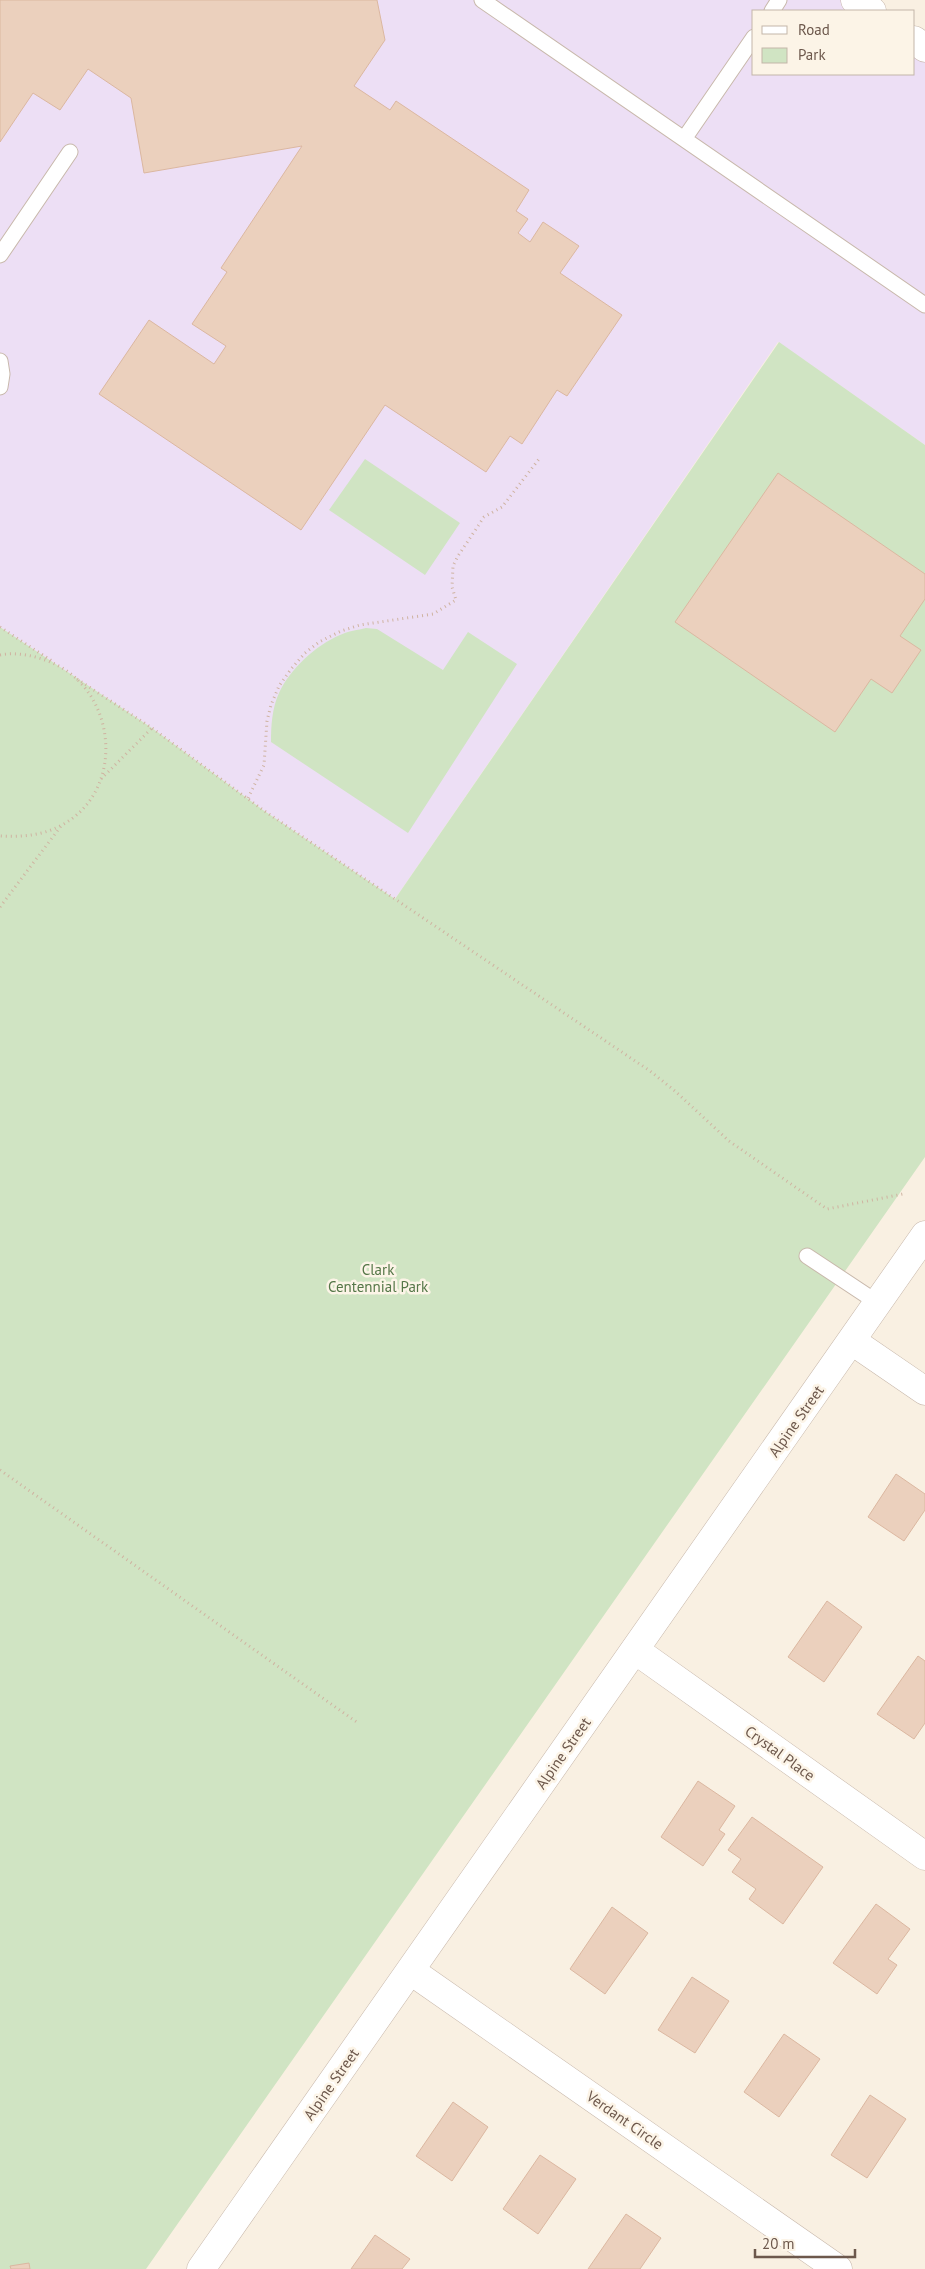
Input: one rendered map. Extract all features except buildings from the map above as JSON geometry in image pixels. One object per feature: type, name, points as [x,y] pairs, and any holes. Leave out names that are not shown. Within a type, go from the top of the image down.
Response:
[{"type":"street","points":[[855,0],[870,10]]},
{"type":"street","name":"Alpine Street","points":[[201,2269],[925,1236]]},
{"type":"street","points":[[852,1341],[925,1391]]},
{"type":"street","name":"Crystal Place","points":[[635,1650],[925,1856]]},
{"type":"street","name":"Verdant Circle","points":[[411,1971],[838,2269]]},
{"type":"lane","points":[[482,0],[925,305]]},
{"type":"lane","points":[[684,140],[752,40]]},
{"type":"lane","points":[[0,255],[70,152]]},
{"type":"lane","points":[[0,361],[2,374],[0,387]]},
{"type":"lane","points":[[808,1256],[878,1303]]},
{"type":"path","points":[[248,798],[262,771],[267,721],[271,705],[279,686],[291,669],[319,642],[341,631],[360,625],[433,614],[456,600],[452,587],[453,566],[458,556],[484,517],[502,507],[539,459]]},
{"type":"path","points":[[0,627],[152,728],[248,798],[650,1071],[675,1091],[729,1141],[827,1209],[902,1194]]},
{"type":"path","points":[[0,655],[30,655],[56,664]]},
{"type":"path","points":[[0,907],[61,826],[80,812],[90,800],[99,780],[106,758],[105,728],[95,700],[77,678]]},
{"type":"path","points":[[99,780],[152,728]]},
{"type":"path","points":[[0,836],[26,837],[61,826]]},
{"type":"path","points":[[0,1470],[358,1723]]},
{"type":"shaded area","points":[[0,0],[855,0],[870,10],[752,10],[752,75],[915,75],[915,41],[925,48],[925,445],[778,342],[395,899],[263,810],[152,728],[0,627]]},
{"type":"green space","name":"Clark Centennial Park","points":[[779,342],[925,445],[925,1157],[146,2269],[0,2269],[0,627],[152,728],[263,810],[395,899]]},
{"type":"green space","points":[[365,459],[460,523],[425,575],[329,510]]},
{"type":"green space","points":[[366,628],[377,629],[443,670],[468,632],[517,664],[408,833],[271,742],[272,717],[275,705],[279,693],[290,675],[313,651],[331,639],[346,632]]}]
